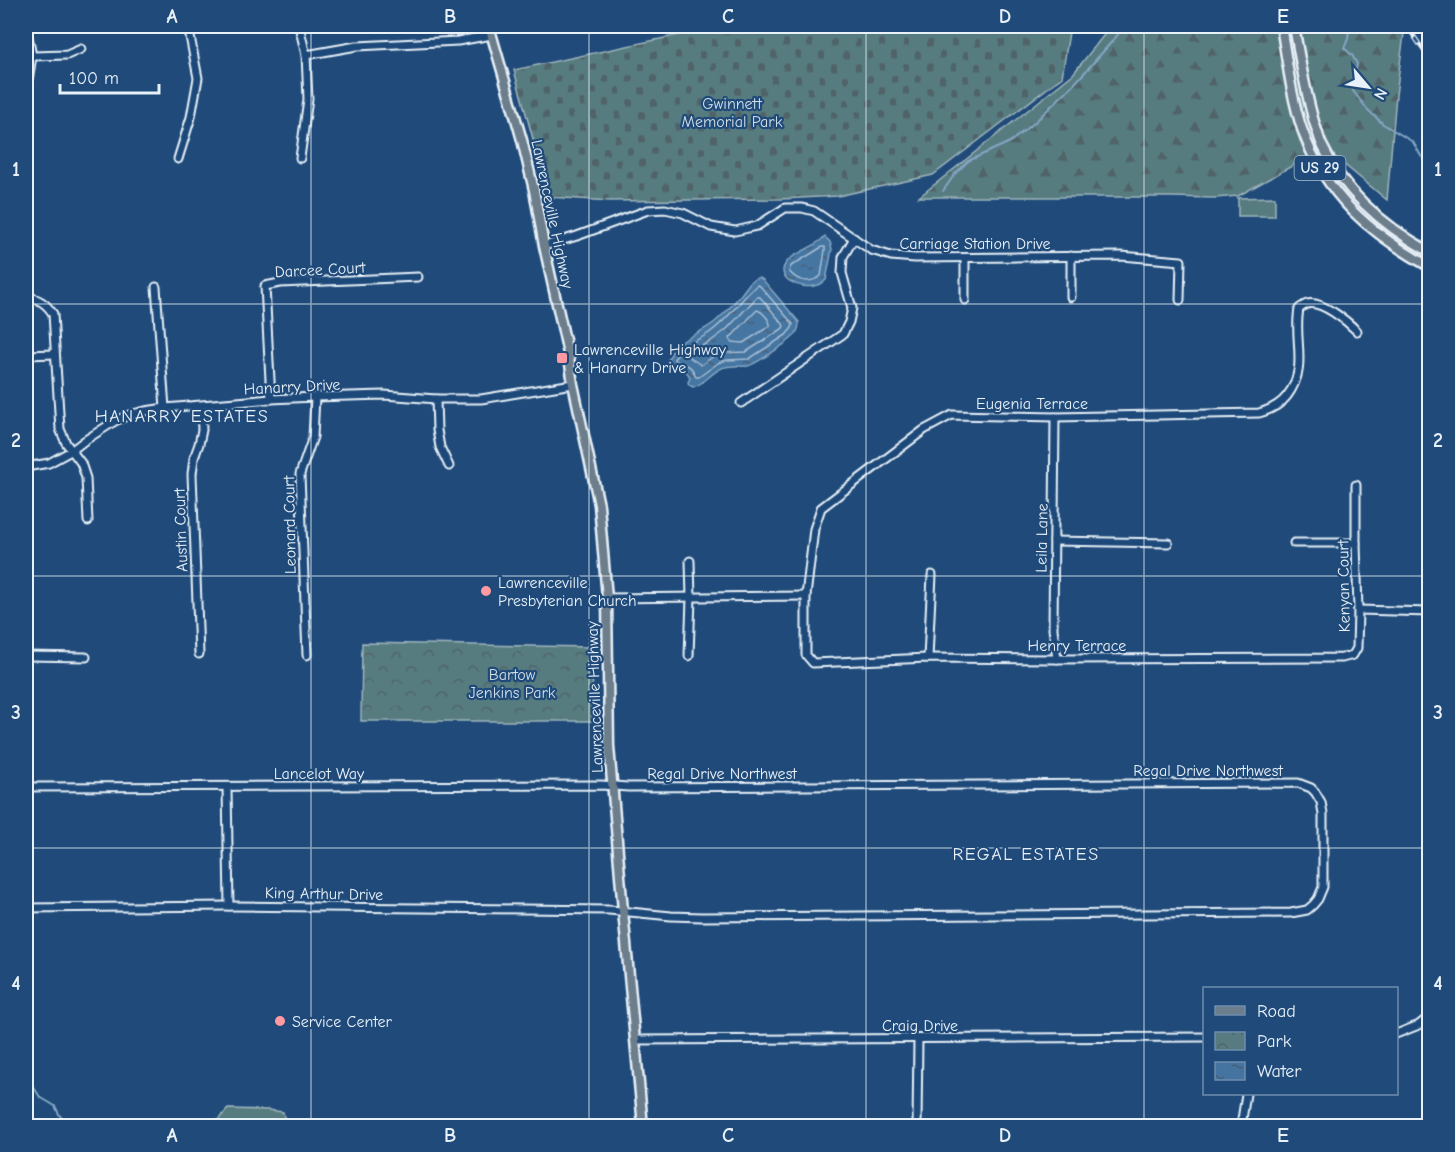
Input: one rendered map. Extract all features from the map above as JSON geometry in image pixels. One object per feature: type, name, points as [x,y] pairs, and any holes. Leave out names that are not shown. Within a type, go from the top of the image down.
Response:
[{"type":"main road","name":"Lawrenceville Highway","points":[[489,26],[534,190],[599,505],[607,598],[609,746],[644,1126]]},
{"type":"main road","name":"US 29","points":[[1281,26],[1293,94],[1302,128],[1324,176],[1362,222],[1403,252],[1430,267]]},
{"type":"main road","name":"US 29","points":[[1294,26],[1307,98],[1322,146],[1354,193],[1370,211],[1399,233],[1430,252]]},
{"type":"street","points":[[26,26],[32,56],[26,94]]},
{"type":"street","points":[[178,159],[191,117],[198,78],[188,26]]},
{"type":"street","points":[[299,26],[306,54],[308,99],[300,158]]},
{"type":"street","points":[[306,54],[357,46],[458,42],[492,35]]},
{"type":"street","points":[[32,56],[67,55],[81,48]]},
{"type":"street","name":"Carriage Station Drive","points":[[544,246],[577,237],[648,210],[665,209],[682,213],[711,227],[735,231],[757,226],[785,208],[802,208],[814,211],[871,250],[891,256],[965,258],[1121,255],[1181,261],[1180,300]]},
{"type":"street","points":[[741,403],[843,334],[852,308],[842,273],[843,257],[854,238]]},
{"type":"street","points":[[1071,256],[1071,297]]},
{"type":"street","points":[[965,258],[965,300]]},
{"type":"street","name":"Darcee Court","points":[[271,399],[265,286],[280,283],[418,277]]},
{"type":"street","points":[[156,287],[165,408]]},
{"type":"street","points":[[26,296],[44,303],[52,314],[60,429],[66,443],[81,463],[86,478],[88,521]]},
{"type":"street","name":"Eugenia Terrace","points":[[831,662],[813,663],[806,656],[806,596],[814,529],[822,508],[924,430],[952,415],[1055,417],[1259,413],[1269,410],[1283,400],[1298,378],[1299,309],[1306,304],[1314,303],[1326,308],[1357,331]]},
{"type":"street","points":[[26,355],[55,354]]},
{"type":"street","name":"Hanarry Drive","points":[[26,467],[49,463],[115,421],[129,415],[165,408],[271,399],[384,395],[436,399],[482,399],[573,384]]},
{"type":"street","name":"Leonard Court","points":[[306,655],[300,474],[313,437],[315,397]]},
{"type":"street","points":[[436,399],[440,447],[449,465]]},
{"type":"street","name":"Austin Court","points":[[199,654],[192,474],[202,430],[201,406]]},
{"type":"street","name":"Leila Lane","points":[[1055,417],[1053,629],[1057,659]]},
{"type":"street","name":"Kenyan Court","points":[[1323,658],[1342,658],[1353,655],[1357,648],[1356,485]]},
{"type":"street","points":[[1054,541],[1168,543]]},
{"type":"street","points":[[1294,543],[1356,543]]},
{"type":"street","points":[[690,561],[690,656]]},
{"type":"street","points":[[928,658],[932,575]]},
{"type":"street","points":[[607,598],[806,596]]},
{"type":"street","points":[[1358,609],[1430,612]]},
{"type":"street","points":[[26,656],[86,657]]},
{"type":"street","name":"Henry Terrace","points":[[831,662],[928,658],[1323,658]]},
{"type":"street","name":"Regal Drive Northwest","points":[[612,785],[639,787],[1298,783],[1315,792],[1321,801],[1323,814],[1323,887],[1313,905],[1300,912],[702,917],[623,911]]},
{"type":"street","name":"Lancelot Way","points":[[26,788],[612,785]]},
{"type":"street","points":[[228,787],[229,906]]},
{"type":"street","name":"King Arthur Drive","points":[[26,908],[229,906],[623,911]]},
{"type":"street","points":[[1398,1033],[1419,1025],[1430,1016]]},
{"type":"street","name":"Craig Drive","points":[[636,1040],[1203,1037]]},
{"type":"street","points":[[917,1126],[918,1039]]},
{"type":"street","points":[[1241,1126],[1246,1095]]},
{"type":"street","points":[[1410,1126],[1430,1118]]},
{"type":"green space","name":"Gwinnett Memorial Park","points":[[721,26],[1070,26],[1062,77],[933,175],[838,196],[610,201],[549,197],[514,70]]},
{"type":"green space","points":[[1111,26],[1405,26],[1396,95],[1387,200],[1324,148],[1238,196],[1215,198],[919,197],[1073,74]]},
{"type":"green space","points":[[1275,197],[1275,216],[1238,216],[1238,198]]},
{"type":"green space","name":"Bartow Jenkins Park","points":[[362,643],[592,647],[593,721],[361,721]]},
{"type":"green space","points":[[228,1109],[283,1112],[286,1126],[214,1126]]},
{"type":"water","points":[[825,237],[832,249],[826,280],[809,287],[796,284],[786,278],[783,269],[788,261]]},
{"type":"water","points":[[757,278],[763,280],[799,322],[796,333],[780,347],[748,366],[723,367],[697,386],[689,385],[690,378],[687,372],[669,366],[667,363],[670,355],[687,338],[716,321],[751,281]]},
{"type":"waterway","points":[[943,191],[968,161],[1010,142],[1036,121],[1077,81],[1124,26]]},
{"type":"waterway","points":[[1349,26],[1348,39],[1344,48],[1357,64],[1351,81],[1353,91],[1383,124],[1413,142],[1421,156],[1430,165]]},
{"type":"waterway","points":[[26,1075],[40,1097],[55,1106],[60,1116],[72,1126]]},
{"type":"railway","points":[[1407,26],[1430,60]]},
{"type":"place","name":"Lawrenceville Highway & Hanarry Drive","points":[[562,358]]},
{"type":"place","name":"Lawrenceville Presbyterian Church","points":[[486,591]]},
{"type":"place","name":"Service Center","points":[[280,1021]]},
{"type":"district","name":"HANARRY ESTATES","points":[[182,416]]},
{"type":"district","name":"REGAL ESTATES","points":[[1026,854]]}]
